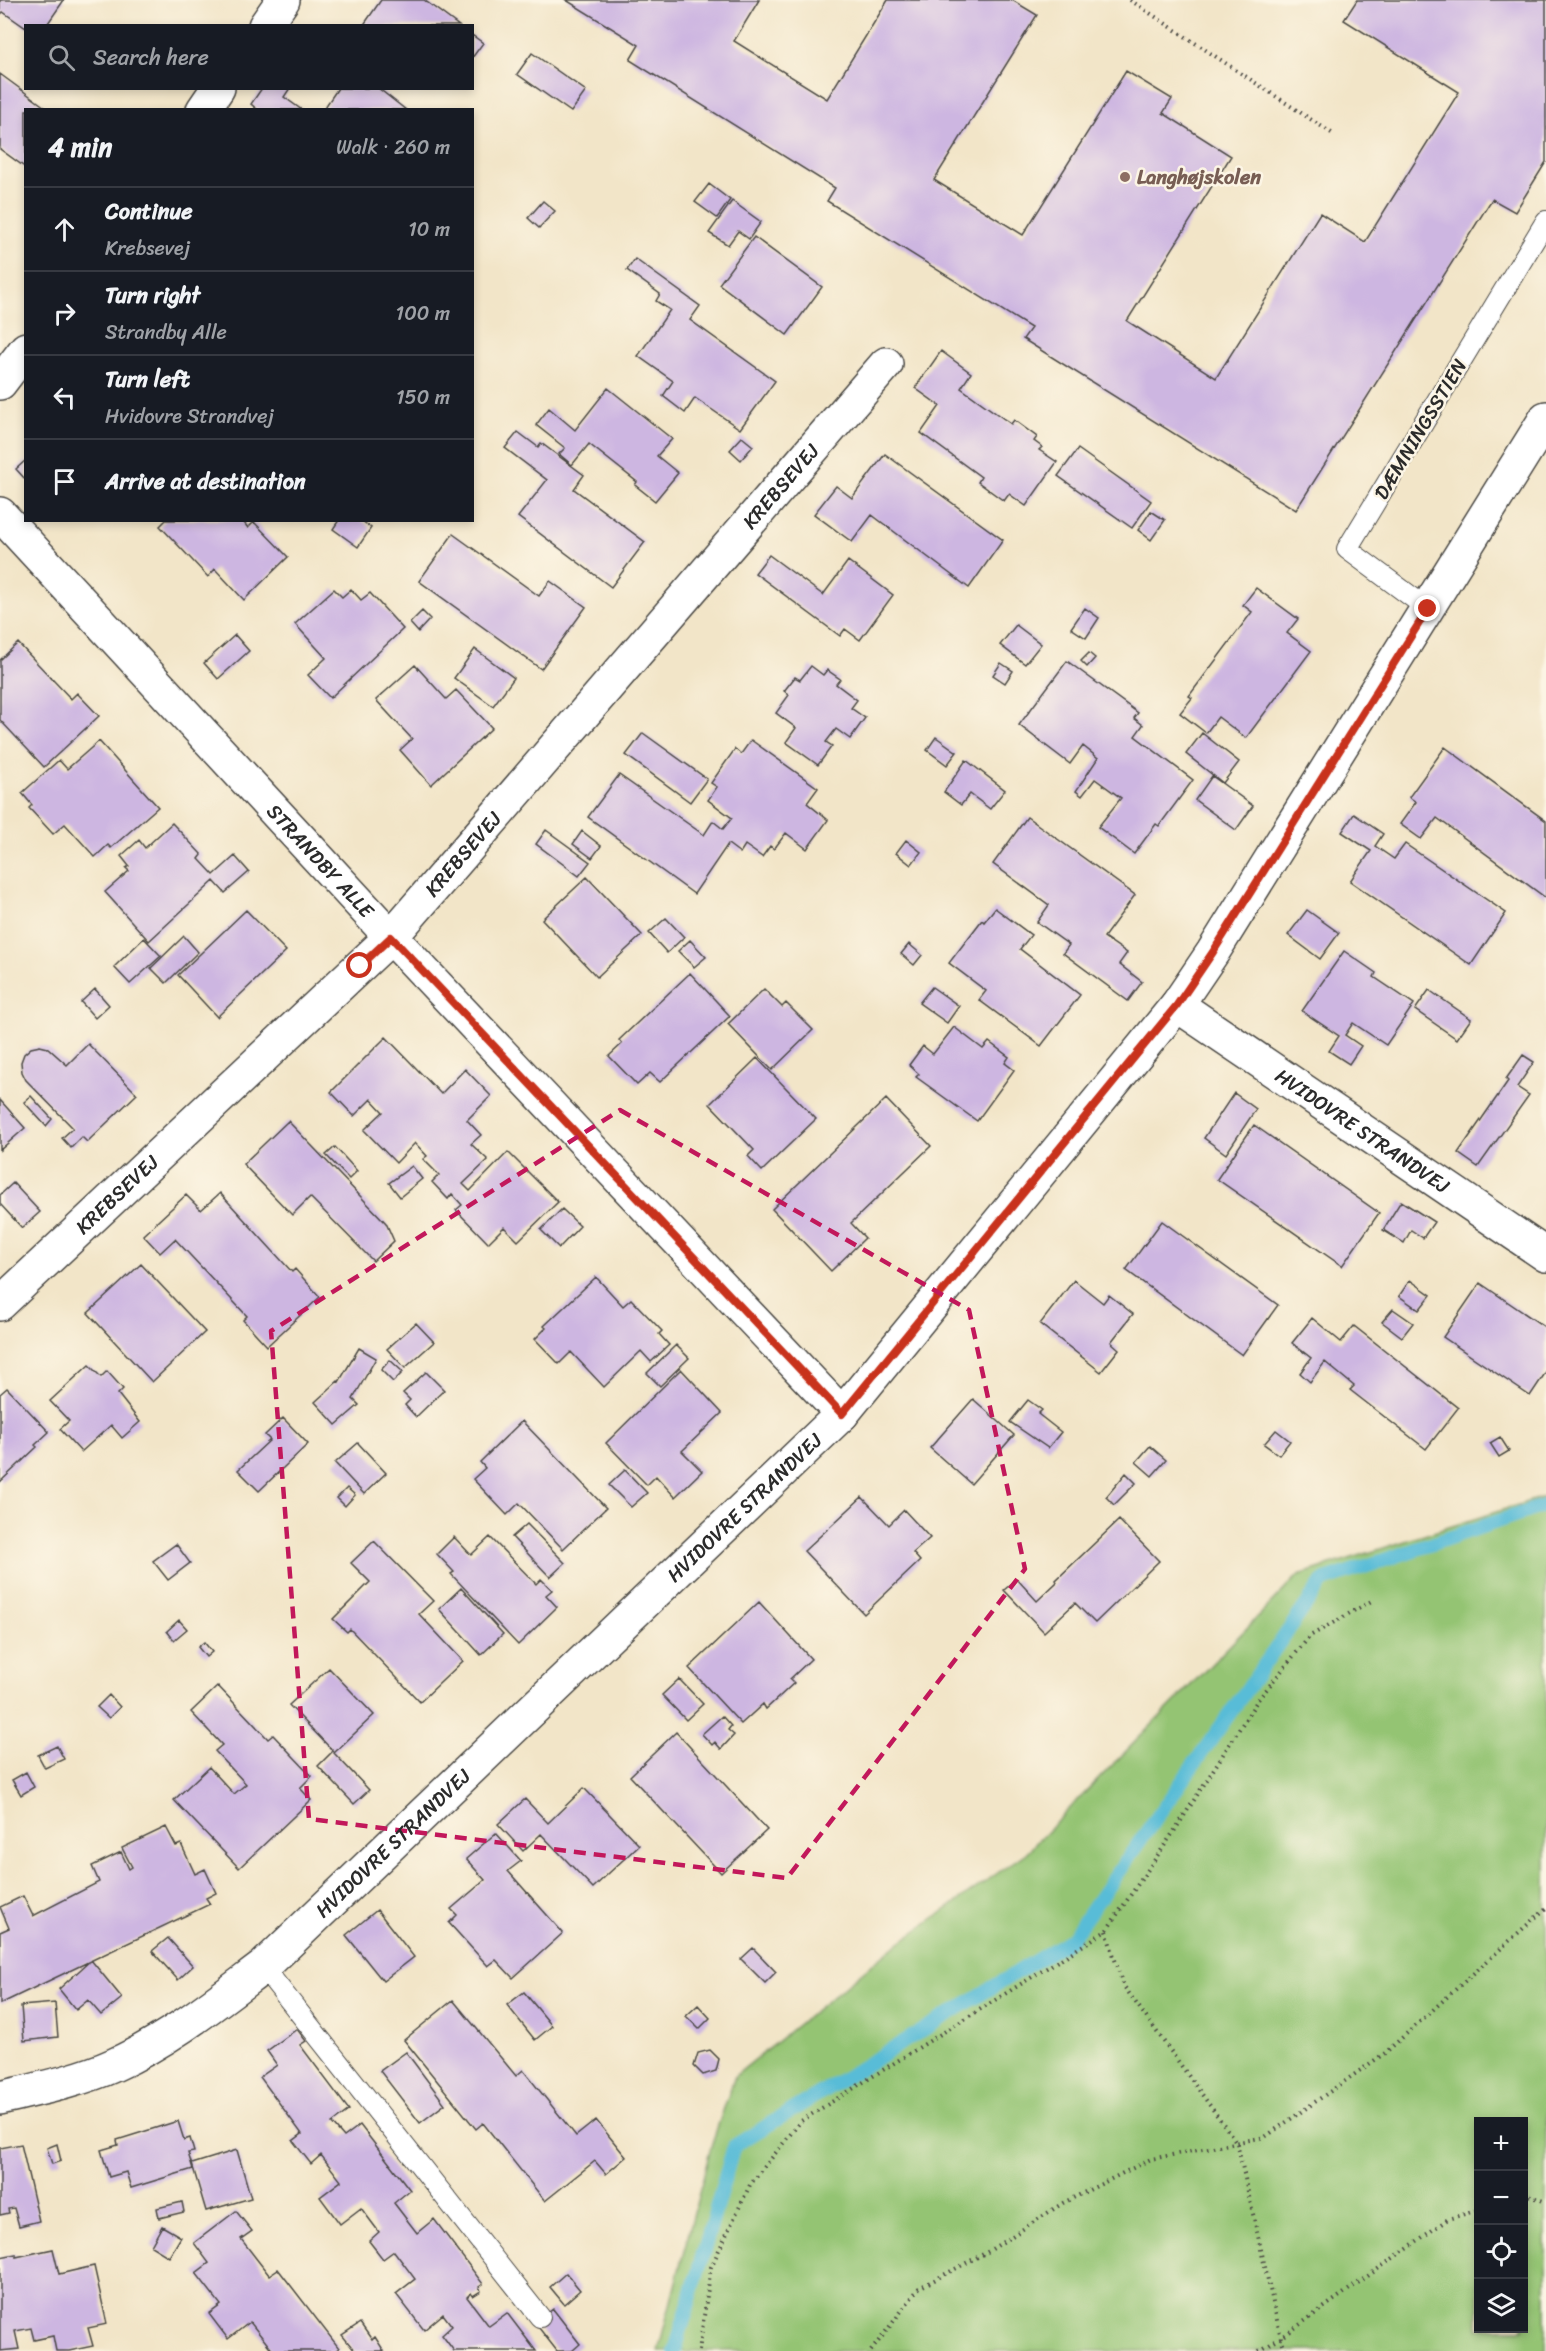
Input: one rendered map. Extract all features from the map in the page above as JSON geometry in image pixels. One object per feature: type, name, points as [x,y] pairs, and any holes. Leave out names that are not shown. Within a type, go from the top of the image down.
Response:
[{"type":"street","points":[[266,24],[283,0]]},
{"type":"street","points":[[204,108],[217,90]]},
{"type":"street","points":[[0,383],[24,352]]},
{"type":"street","name":"KREBSEVEJ","points":[[0,1304],[391,937],[886,364]]},
{"type":"street","name":"HVIDOVRE STRANDVEJ","points":[[0,2098],[52,2086],[112,2066],[187,2025],[263,1966],[842,1414],[1177,1005],[1213,952],[1546,418]]},
{"type":"street","name":"STRANDBY ALLE","points":[[0,514],[391,937],[842,1414]]},
{"type":"street","name":"HVIDOVRE STRANDVEJ","points":[[1177,1005],[1546,1255]]},
{"type":"lane","name":"DÆMNINGSSTIEN","points":[[1428,609],[1347,549],[1546,221]]},
{"type":"lane","points":[[263,1966],[540,2317]]},
{"type":"path","points":[[1130,0],[1333,134]]},
{"type":"path","points":[[699,2351],[711,2267],[750,2185],[801,2121],[1106,1931],[1175,1830],[1257,1701],[1310,1636],[1373,1600]]},
{"type":"path","points":[[871,2351],[919,2288],[989,2251],[1063,2203],[1151,2159],[1265,2138],[1385,2053],[1546,1908]]},
{"type":"path","points":[[1106,1931],[1123,1984],[1237,2143],[1281,2338],[1286,2351]]},
{"type":"path","points":[[1528,2195],[1546,2202]]},
{"type":"path","points":[[1259,2351],[1281,2338],[1448,2219],[1474,2211]]},
{"type":"highlighted area","points":[[620,1110],[969,1310],[1025,1569],[787,1878],[309,1819],[271,1331]]},
{"type":"green space","points":[[1546,1496],[1546,2351],[658,2351],[712,2143],[735,2076],[893,1947],[1026,1853],[1299,1575]]},
{"type":"building","points":[[0,0],[64,0],[47,24],[24,24],[24,27],[3,12],[0,15]]},
{"type":"building","points":[[381,0],[424,0],[456,24],[364,24]]},
{"type":"building","points":[[566,0],[759,0],[734,41],[827,99],[888,0],[1012,0],[1037,15],[934,180],[1023,235],[1126,71],[1172,99],[1163,113],[1231,156],[1127,321],[1216,378],[1320,213],[1365,242],[1459,92],[1344,20],[1357,0],[1546,0],[1546,162],[1515,212],[1492,199],[1296,510],[1023,339],[1031,328],[827,201],[835,188],[630,60],[639,45]]},
{"type":"building","points":[[474,36],[483,43],[474,55]]},
{"type":"building","points":[[532,53],[586,91],[571,112],[517,74]]},
{"type":"building","points":[[0,74],[46,108],[24,108],[24,167],[0,149]]},
{"type":"building","points":[[261,90],[289,90],[284,97],[299,108],[256,108],[251,104]]},
{"type":"building","points":[[337,90],[381,90],[403,108],[324,108]]},
{"type":"building","points":[[709,184],[730,200],[717,218],[695,202]]},
{"type":"building","points":[[543,201],[555,211],[539,228],[528,218]]},
{"type":"building","points":[[732,201],[761,222],[749,239],[738,231],[728,245],[709,233]]},
{"type":"building","points":[[754,237],[822,287],[787,335],[719,284]]},
{"type":"building","points":[[635,259],[700,306],[690,320],[775,381],[740,429],[695,398],[685,413],[663,396],[673,381],[638,356],[670,310],[656,301],[660,294],[627,270]]},
{"type":"building","points":[[941,351],[971,373],[961,388],[1011,424],[1014,420],[1037,437],[1034,441],[1042,447],[1039,450],[1057,462],[1026,506],[1009,494],[1004,501],[978,482],[981,477],[921,433],[940,406],[915,388]]},
{"type":"building","points":[[608,388],[672,439],[657,456],[678,473],[655,501],[635,485],[637,482],[589,444],[572,465],[559,454],[565,448],[536,425],[549,408],[575,430]]},
{"type":"building","points":[[518,432],[538,447],[541,443],[584,475],[574,489],[645,542],[611,587],[518,517],[547,480],[505,448]]},
{"type":"building","points":[[742,437],[753,446],[741,460],[730,450]]},
{"type":"building","points":[[1078,449],[1151,501],[1132,528],[1058,476]]},
{"type":"building","points":[[885,454],[1003,540],[969,588],[872,515],[852,542],[814,514],[836,486],[852,498]]},
{"type":"building","points":[[24,462],[24,478],[16,469]]},
{"type":"building","points":[[1151,511],[1165,520],[1151,540],[1138,530]]},
{"type":"building","points":[[164,522],[244,522],[248,528],[254,522],[288,557],[244,600],[215,569],[208,577],[160,526]]},
{"type":"building","points":[[338,522],[364,522],[371,528],[358,547],[333,529]]},
{"type":"building","points":[[453,534],[539,596],[550,581],[586,607],[541,669],[419,581]]},
{"type":"building","points":[[769,555],[823,595],[848,561],[893,595],[860,640],[845,629],[840,636],[755,573]]},
{"type":"building","points":[[1256,588],[1298,619],[1287,633],[1311,651],[1246,738],[1218,717],[1206,733],[1180,713],[1192,698],[1189,696],[1252,612],[1243,605]]},
{"type":"building","points":[[334,589],[342,597],[351,589],[361,600],[370,593],[403,629],[330,698],[308,675],[326,658],[295,624]]},
{"type":"building","points":[[1085,608],[1099,618],[1086,638],[1071,628]]},
{"type":"building","points":[[422,611],[430,619],[418,632],[410,623]]},
{"type":"building","points":[[1016,625],[1041,644],[1025,664],[1000,645]]},
{"type":"building","points":[[235,635],[249,651],[218,679],[204,663]]},
{"type":"building","points":[[18,643],[71,699],[77,693],[99,716],[44,767],[0,720],[0,660]]},
{"type":"building","points":[[475,649],[514,678],[493,706],[454,678]]},
{"type":"building","points":[[1089,653],[1095,658],[1087,667],[1081,661]]},
{"type":"building","points":[[1067,661],[1138,713],[1134,718],[1143,725],[1135,736],[1193,780],[1159,826],[1156,824],[1134,854],[1098,827],[1121,798],[1095,779],[1082,796],[1076,791],[1098,758],[1083,746],[1070,764],[1019,725]]},
{"type":"building","points":[[1001,663],[1013,671],[1005,683],[993,675]]},
{"type":"building","points":[[415,665],[446,699],[456,690],[492,728],[431,785],[400,750],[412,739],[376,700]]},
{"type":"building","points":[[811,666],[823,675],[827,670],[840,679],[836,684],[857,700],[851,708],[865,718],[850,739],[836,729],[826,742],[832,746],[818,765],[786,742],[796,728],[776,713],[789,695],[784,691],[795,677],[800,680]]},
{"type":"building","points":[[643,733],[707,779],[690,802],[626,755]]},
{"type":"building","points":[[1202,733],[1239,762],[1223,783],[1186,754]]},
{"type":"building","points":[[936,737],[957,752],[947,765],[927,750]]},
{"type":"building","points":[[751,740],[818,788],[807,803],[828,820],[807,849],[786,833],[774,849],[770,846],[762,857],[745,845],[740,853],[728,844],[694,894],[588,817],[619,775],[704,835],[713,821],[723,829],[732,818],[708,800],[717,787],[711,783],[735,749],[741,754]]},
{"type":"building","points":[[99,741],[158,807],[111,848],[108,845],[95,857],[65,824],[53,834],[29,808],[32,805],[22,793],[59,760],[67,769]]},
{"type":"building","points":[[1445,747],[1546,821],[1546,898],[1437,818],[1421,839],[1400,824],[1416,802],[1409,797]]},
{"type":"building","points":[[966,760],[1005,790],[990,809],[970,794],[961,805],[944,792]]},
{"type":"building","points":[[1212,776],[1253,806],[1236,830],[1195,800]]},
{"type":"building","points":[[1354,814],[1383,834],[1375,846],[1394,859],[1405,844],[1506,913],[1471,965],[1350,881],[1371,851],[1342,832]]},
{"type":"building","points":[[1027,817],[1135,895],[1104,937],[1127,953],[1119,964],[1142,982],[1128,1001],[1063,953],[1069,945],[1037,922],[1049,905],[993,864]]},
{"type":"building","points":[[172,823],[202,855],[199,859],[214,875],[235,856],[249,872],[225,893],[214,881],[149,941],[105,892],[129,871],[126,868],[129,866],[121,856],[139,840],[145,848]]},
{"type":"building","points":[[546,830],[590,862],[579,876],[536,844]]},
{"type":"building","points":[[582,831],[601,846],[592,858],[573,844]]},
{"type":"building","points":[[906,840],[921,852],[911,865],[896,853]]},
{"type":"building","points":[[587,877],[642,935],[597,977],[542,919]]},
{"type":"building","points":[[995,908],[1031,935],[1020,949],[1080,995],[1041,1046],[979,1000],[986,991],[949,963],[982,920],[984,922]]},
{"type":"building","points":[[246,910],[286,951],[217,1017],[178,975]]},
{"type":"building","points":[[1307,910],[1339,933],[1320,959],[1288,935]]},
{"type":"building","points":[[666,918],[684,937],[667,953],[649,933]]},
{"type":"building","points":[[184,936],[198,952],[166,983],[151,968]]},
{"type":"building","points":[[144,938],[161,956],[130,984],[114,967]]},
{"type":"building","points":[[690,940],[706,957],[694,967],[678,951]]},
{"type":"building","points":[[909,944],[922,955],[914,965],[901,954]]},
{"type":"building","points":[[1344,951],[1376,973],[1374,977],[1414,1004],[1386,1045],[1353,1023],[1345,1035],[1361,1046],[1349,1064],[1329,1051],[1339,1036],[1302,1011]]},
{"type":"building","points":[[690,973],[730,1016],[660,1082],[650,1073],[637,1085],[609,1056],[622,1044],[619,1040]]},
{"type":"building","points":[[932,987],[959,1006],[947,1023],[919,1003]]},
{"type":"building","points":[[95,989],[109,1005],[95,1018],[81,1002]]},
{"type":"building","points":[[764,989],[782,1007],[786,1003],[813,1030],[772,1070],[728,1024]]},
{"type":"building","points":[[1429,990],[1471,1019],[1457,1039],[1415,1010]]},
{"type":"building","points":[[954,1027],[983,1049],[989,1042],[1009,1057],[1005,1063],[1014,1070],[977,1121],[916,1077],[919,1074],[909,1065],[923,1046],[933,1054]]},
{"type":"building","points":[[386,1037],[441,1094],[465,1069],[491,1096],[467,1120],[481,1135],[471,1144],[488,1160],[463,1184],[470,1191],[508,1152],[558,1202],[518,1241],[504,1227],[488,1243],[456,1210],[462,1205],[452,1194],[448,1199],[432,1182],[439,1175],[423,1159],[427,1156],[415,1143],[396,1163],[364,1130],[383,1112],[371,1099],[354,1116],[331,1092]]},
{"type":"building","points":[[88,1044],[137,1094],[87,1142],[82,1137],[71,1148],[62,1138],[73,1128],[26,1080],[21,1062],[24,1054],[31,1048],[40,1046],[48,1048],[67,1065]]},
{"type":"building","points":[[1523,1055],[1534,1062],[1517,1087],[1529,1095],[1478,1167],[1458,1153],[1508,1081],[1506,1079]]},
{"type":"building","points":[[757,1058],[816,1119],[762,1171],[748,1156],[754,1150],[710,1104]]},
{"type":"building","points":[[1234,1093],[1256,1109],[1226,1154],[1204,1138]]},
{"type":"building","points":[[31,1096],[52,1119],[46,1126],[24,1102]]},
{"type":"building","points":[[886,1099],[931,1146],[851,1223],[865,1238],[831,1271],[772,1209]]},
{"type":"building","points":[[0,1100],[25,1128],[0,1150]]},
{"type":"building","points":[[288,1121],[386,1223],[394,1241],[373,1261],[310,1197],[292,1215],[243,1164]]},
{"type":"building","points":[[1254,1125],[1379,1213],[1342,1266],[1217,1179]]},
{"type":"building","points":[[335,1147],[357,1171],[349,1179],[326,1155]]},
{"type":"building","points":[[412,1166],[422,1179],[400,1197],[389,1183]]},
{"type":"building","points":[[13,1183],[40,1212],[22,1228],[0,1204],[0,1195]]},
{"type":"building","points":[[220,1193],[292,1272],[295,1269],[320,1297],[267,1346],[243,1320],[247,1316],[175,1239],[160,1253],[143,1235],[186,1195],[201,1210]]},
{"type":"building","points":[[1401,1201],[1434,1222],[1423,1238],[1411,1230],[1404,1243],[1383,1230]]},
{"type":"building","points":[[562,1209],[580,1226],[559,1248],[541,1230]]},
{"type":"building","points":[[1162,1221],[1278,1305],[1242,1355],[1126,1270]]},
{"type":"building","points":[[141,1264],[205,1332],[152,1382],[88,1313]]},
{"type":"building","points":[[596,1277],[623,1306],[631,1299],[662,1331],[659,1334],[669,1345],[651,1362],[641,1351],[604,1387],[571,1352],[559,1364],[535,1339],[546,1328],[544,1326]]},
{"type":"building","points":[[1074,1280],[1103,1303],[1109,1295],[1133,1314],[1111,1342],[1119,1349],[1101,1372],[1040,1324]]},
{"type":"building","points":[[1410,1280],[1431,1295],[1419,1310],[1399,1296]]},
{"type":"building","points":[[1480,1283],[1546,1328],[1546,1372],[1530,1396],[1443,1337]]},
{"type":"building","points":[[1393,1309],[1413,1323],[1402,1337],[1382,1322]]},
{"type":"building","points":[[1312,1318],[1341,1342],[1354,1326],[1458,1408],[1426,1449],[1350,1390],[1354,1386],[1325,1362],[1310,1382],[1300,1373],[1311,1358],[1292,1343]]},
{"type":"building","points":[[416,1323],[434,1342],[405,1368],[387,1349]]},
{"type":"building","points":[[676,1345],[689,1358],[660,1386],[647,1373]]},
{"type":"building","points":[[359,1348],[376,1358],[353,1399],[359,1405],[336,1425],[315,1402],[339,1382]]},
{"type":"building","points":[[390,1360],[403,1372],[393,1382],[381,1370]]},
{"type":"building","points":[[89,1365],[101,1377],[107,1371],[123,1389],[118,1394],[140,1422],[122,1438],[111,1425],[81,1452],[60,1429],[69,1421],[50,1401]]},
{"type":"building","points":[[681,1369],[722,1413],[682,1451],[702,1471],[675,1497],[656,1476],[647,1485],[606,1443]]},
{"type":"building","points":[[426,1372],[444,1390],[416,1417],[405,1405],[410,1400],[403,1393]]},
{"type":"building","points":[[7,1388],[49,1432],[35,1445],[37,1447],[0,1482],[0,1394]]},
{"type":"building","points":[[973,1399],[1014,1435],[971,1484],[930,1448]]},
{"type":"building","points":[[1028,1400],[1042,1410],[1038,1414],[1061,1432],[1048,1448],[1010,1422]]},
{"type":"building","points":[[283,1418],[308,1444],[259,1491],[238,1470],[270,1440],[265,1435]]},
{"type":"building","points":[[522,1421],[606,1508],[563,1549],[519,1503],[507,1515],[473,1479],[485,1468],[480,1462]]},
{"type":"building","points":[[1276,1430],[1290,1441],[1279,1455],[1264,1444]]},
{"type":"building","points":[[1500,1437],[1509,1451],[1499,1457],[1490,1443]]},
{"type":"building","points":[[358,1443],[386,1473],[364,1494],[335,1463]]},
{"type":"building","points":[[1150,1446],[1166,1460],[1152,1476],[1136,1462]]},
{"type":"building","points":[[625,1470],[647,1493],[631,1507],[609,1485]]},
{"type":"building","points":[[1126,1473],[1136,1483],[1114,1505],[1106,1497]]},
{"type":"building","points":[[347,1488],[355,1495],[345,1506],[337,1498]]},
{"type":"building","points":[[862,1497],[889,1525],[904,1510],[930,1538],[913,1553],[920,1561],[864,1614],[804,1551]]},
{"type":"building","points":[[1119,1520],[1159,1561],[1095,1623],[1075,1603],[1044,1632],[1004,1590],[1017,1579],[1037,1601]]},
{"type":"building","points":[[527,1524],[565,1563],[550,1577],[512,1537]]},
{"type":"building","points":[[454,1537],[471,1555],[490,1537],[536,1584],[541,1579],[552,1590],[546,1595],[557,1607],[518,1645],[451,1574],[454,1572],[437,1554]]},
{"type":"building","points":[[374,1541],[433,1601],[419,1614],[463,1661],[420,1702],[350,1629],[347,1632],[333,1619],[370,1582],[351,1563]]},
{"type":"building","points":[[176,1544],[190,1563],[168,1580],[153,1561]]},
{"type":"building","points":[[461,1588],[503,1634],[481,1655],[439,1609]]},
{"type":"building","points":[[759,1602],[811,1659],[790,1679],[794,1683],[766,1709],[763,1704],[741,1724],[689,1668]]},
{"type":"building","points":[[179,1620],[187,1629],[174,1640],[167,1631]]},
{"type":"building","points":[[204,1642],[212,1652],[206,1657],[198,1647]]},
{"type":"building","points":[[329,1668],[374,1715],[334,1753],[369,1790],[354,1804],[318,1766],[333,1751],[289,1705]]},
{"type":"building","points":[[679,1679],[703,1704],[686,1720],[662,1695]]},
{"type":"building","points":[[218,1686],[268,1739],[273,1735],[312,1776],[300,1788],[311,1800],[239,1868],[174,1800],[209,1767],[234,1794],[246,1784],[215,1751],[222,1745],[191,1712]]},
{"type":"building","points":[[109,1695],[120,1707],[109,1718],[97,1707]]},
{"type":"building","points":[[722,1716],[731,1726],[728,1730],[734,1735],[721,1749],[715,1742],[712,1745],[702,1734]]},
{"type":"building","points":[[676,1732],[767,1830],[721,1873],[630,1776]]},
{"type":"building","points":[[57,1746],[64,1759],[45,1768],[38,1755]]},
{"type":"building","points":[[26,1772],[34,1787],[21,1795],[12,1780]]},
{"type":"building","points":[[584,1788],[639,1845],[593,1888],[541,1834],[523,1851],[498,1824],[525,1799],[548,1823]]},
{"type":"building","points":[[166,1827],[176,1846],[181,1844],[195,1874],[205,1869],[216,1893],[206,1898],[210,1904],[0,2004],[0,1932],[9,1928],[0,1907],[23,1896],[33,1916],[99,1882],[92,1866],[121,1852],[129,1869],[132,1867],[122,1848]]},
{"type":"building","points":[[496,1833],[521,1861],[508,1871],[563,1933],[513,1978],[496,1960],[488,1966],[449,1923],[457,1915],[451,1909],[485,1880],[466,1859]]},
{"type":"building","points":[[377,1910],[414,1957],[383,1981],[346,1935]]},
{"type":"building","points":[[168,1938],[193,1966],[178,1980],[152,1951]]},
{"type":"building","points":[[753,1948],[776,1972],[765,1983],[741,1959]]},
{"type":"building","points":[[91,1960],[122,1998],[101,2015],[88,2000],[76,2010],[59,1989]]},
{"type":"building","points":[[524,1992],[552,2026],[535,2040],[507,2005]]},
{"type":"building","points":[[453,2000],[516,2076],[523,2070],[576,2136],[596,2120],[626,2157],[606,2174],[595,2161],[545,2201],[483,2123],[476,2129],[404,2040]]},
{"type":"building","points":[[55,2003],[58,2037],[24,2041],[21,2006]]},
{"type":"building","points":[[698,2005],[710,2018],[699,2029],[686,2016]]},
{"type":"building","points":[[297,2029],[306,2041],[300,2045],[349,2110],[332,2123],[344,2137],[360,2125],[410,2190],[394,2203],[417,2233],[434,2219],[483,2284],[479,2287],[481,2291],[473,2296],[471,2293],[467,2297],[489,2326],[507,2313],[536,2351],[454,2351],[442,2335],[452,2326],[443,2314],[424,2330],[396,2294],[415,2279],[394,2251],[383,2259],[369,2241],[379,2232],[361,2208],[340,2224],[320,2197],[341,2181],[321,2155],[311,2164],[293,2141],[302,2134],[260,2077],[277,2065],[267,2051]]},
{"type":"building","points":[[710,2050],[719,2059],[716,2071],[703,2075],[694,2066],[698,2053]]},
{"type":"building","points":[[406,2052],[445,2104],[420,2123],[380,2071]]},
{"type":"building","points":[[178,2121],[184,2140],[190,2138],[194,2152],[188,2153],[193,2169],[131,2188],[126,2172],[109,2177],[101,2150],[118,2145],[117,2140]]},
{"type":"building","points":[[21,2144],[39,2221],[19,2226],[14,2208],[8,2209],[9,2213],[0,2215],[0,2148]]},
{"type":"building","points":[[57,2144],[61,2161],[52,2164],[47,2148]]},
{"type":"building","points":[[237,2150],[251,2198],[206,2211],[192,2164]]},
{"type":"building","points":[[182,2202],[184,2212],[159,2218],[157,2208]]},
{"type":"building","points":[[236,2211],[252,2231],[241,2239],[269,2275],[278,2269],[339,2348],[335,2351],[273,2351],[250,2322],[228,2339],[209,2314],[221,2305],[196,2273],[209,2263],[194,2243]]},
{"type":"building","points":[[162,2226],[181,2237],[169,2257],[151,2246]]},
{"type":"building","points":[[53,2249],[59,2274],[94,2266],[107,2324],[88,2328],[93,2346],[56,2351],[53,2336],[34,2340],[31,2328],[15,2331],[19,2349],[0,2351],[0,2257],[16,2254],[16,2257]]},
{"type":"building","points":[[566,2273],[580,2290],[564,2304],[550,2287]]},
{"type":"building","points":[[553,2309],[580,2344],[572,2351],[557,2351],[535,2323]]},
{"type":"building","points":[[360,2323],[372,2340],[375,2337],[384,2351],[355,2351],[342,2335]]},
{"type":"waterway","points":[[675,2351],[734,2146],[1071,1939],[1323,1581],[1546,1505]]},
{"type":"place","name":"Langhøjskolen","points":[[1125,177]]},
{"type":"route","points":[[360,966],[391,937],[842,1414],[1177,1005],[1213,952],[1428,609]]}]
